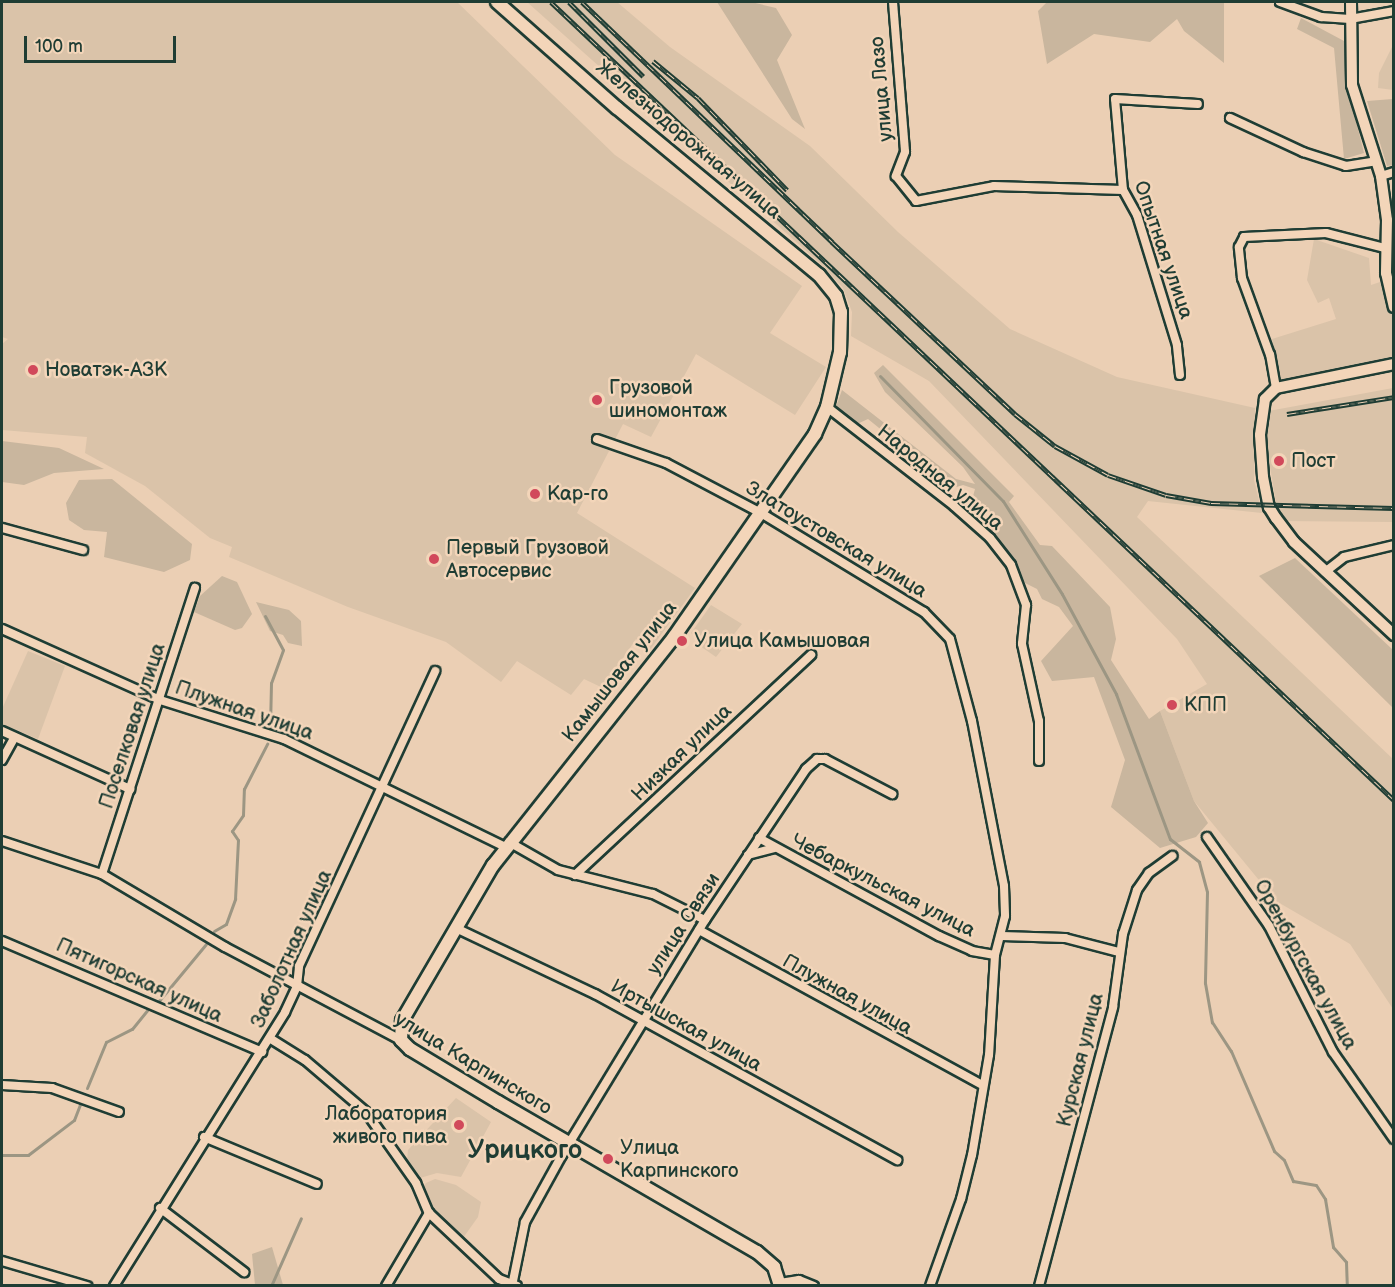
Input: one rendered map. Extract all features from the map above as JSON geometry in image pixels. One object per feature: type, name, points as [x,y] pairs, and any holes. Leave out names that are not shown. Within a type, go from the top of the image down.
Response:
[{"type":"main road","name":"Железнодорожная улица","points":[[498,2],[616,108],[819,276],[836,296],[842,316]]},
{"type":"main road","name":"Камышовая улица","points":[[401,1040],[402,1021],[507,844],[643,678],[815,434],[827,407],[840,352],[842,316]]},
{"type":"main road","name":"улица Карпинского","points":[[401,1040],[410,1049],[757,1252],[770,1261],[780,1284]]},
{"type":"street","name":"улица Лазо","points":[[893,2],[905,152],[896,176],[915,201],[994,186],[1123,190]]},
{"type":"street","points":[[1280,2],[1321,18],[1350,19],[1394,11]]},
{"type":"street","points":[[1351,2],[1352,85],[1381,176],[1385,248],[1394,308]]},
{"type":"street","name":"Опытная улица","points":[[1180,375],[1177,345],[1137,215],[1123,190],[1115,99],[1198,104]]},
{"type":"street","points":[[1230,118],[1303,152],[1346,166],[1376,161]]},
{"type":"street","points":[[1381,176],[1394,172]]},
{"type":"street","points":[[1276,388],[1270,355],[1242,278],[1239,248],[1244,237],[1326,233],[1385,248]]},
{"type":"street","points":[[1394,364],[1276,388],[1265,399],[1260,447],[1269,507],[1294,542],[1394,636]]},
{"type":"street","name":"Народная улица","points":[[827,407],[954,506],[990,538],[1011,566],[1026,605],[1022,645],[1039,721],[1040,761]]},
{"type":"street","name":"Златоустовская улица","points":[[597,439],[666,463],[761,513],[924,612],[950,639],[963,680],[1004,886],[1002,936],[995,955],[989,1055],[962,1199],[930,1286]]},
{"type":"street","points":[[2,528],[82,550]]},
{"type":"street","points":[[1325,572],[1344,557],[1394,545]]},
{"type":"street","name":"Поселковая улица","points":[[102,874],[195,588]]},
{"type":"street","name":"Плужная улица","points":[[2,629],[160,700],[284,739],[507,844],[540,862],[575,875],[644,891],[705,920]]},
{"type":"street","name":"Низкая улица","points":[[575,875],[811,655]]},
{"type":"street","name":"Заболотная улица","points":[[114,1286],[204,1137],[271,1039],[297,986],[299,966],[435,671]]},
{"type":"street","points":[[2,731],[130,789]]},
{"type":"street","points":[[2,760],[15,738]]},
{"type":"street","name":"улица Связи","points":[[514,1285],[525,1222],[569,1143],[705,920],[806,769],[817,759],[836,762],[892,794]]},
{"type":"street","name":"Оренбургская улица","points":[[1207,837],[1269,926],[1333,1052],[1368,1107],[1394,1139]]},
{"type":"street","name":"Чебаркульская улица","points":[[759,838],[939,936],[972,951],[995,955]]},
{"type":"street","name":"улица Карпинского","points":[[2,841],[102,874],[297,986],[401,1040]]},
{"type":"street","points":[[748,855],[774,848]]},
{"type":"street","name":"Курская улица","points":[[1039,1286],[1113,1007],[1119,952],[1137,890],[1149,873],[1172,856]]},
{"type":"street","name":"Иртышская улица","points":[[456,928],[643,1020],[897,1160]]},
{"type":"street","name":"Плужная улица","points":[[699,930],[982,1085]]},
{"type":"street","name":"Чебаркульская улица","points":[[1002,936],[1065,938],[1119,952]]},
{"type":"street","name":"Пятигорская улица","points":[[2,941],[262,1052]]},
{"type":"street","points":[[271,1039],[305,1060],[366,1112],[416,1183],[429,1213],[499,1279],[514,1285]]},
{"type":"street","points":[[2,1086],[52,1088],[119,1112]]},
{"type":"street","points":[[204,1137],[317,1184]]},
{"type":"street","points":[[160,1208],[244,1272]]},
{"type":"street","points":[[386,1286],[429,1213]]},
{"type":"street","points":[[2,1261],[87,1286]]},
{"type":"street","name":"улица Карпинского","points":[[780,1284],[799,1280],[814,1286]]},
{"type":"shaded area","points":[[2,2],[457,2],[615,155],[802,286],[770,333],[826,367],[795,415],[696,354],[651,437],[623,424],[577,513],[695,588],[650,650],[636,639],[603,688],[584,679],[571,695],[517,661],[501,682],[446,642],[348,607],[229,557],[232,547],[210,538],[145,486],[85,453],[87,437],[2,430],[2,344],[8,339],[2,337]]},
{"type":"shaded area","points":[[527,2],[617,2],[670,47],[810,146],[898,232],[1010,329],[1117,377],[1255,408],[1254,480],[1262,513],[1148,501],[1137,517],[1393,759],[1393,1009],[1350,944],[1276,901],[1194,801],[1160,711],[1207,684],[1177,639],[929,381],[851,336],[852,312],[843,288],[823,266]]},
{"type":"shaded area","points":[[717,2],[751,2],[776,8],[792,35],[777,60],[805,129],[792,119]]},
{"type":"shaded area","points":[[1047,2],[1224,2],[1224,63],[1184,31],[1177,19],[1150,42],[1094,34],[1047,64],[1038,11]]},
{"type":"shaded area","points":[[1301,18],[1344,41],[1349,93],[1364,153],[1344,159],[1334,48],[1297,29]]},
{"type":"shaded area","points":[[1393,45],[1393,90],[1378,88],[1379,73]]},
{"type":"shaded area","points":[[1393,99],[1393,165],[1387,166],[1367,101]]},
{"type":"shaded area","points":[[1314,239],[1369,258],[1371,285],[1383,281],[1393,315],[1393,359],[1282,386],[1272,339],[1336,319],[1329,298],[1318,303],[1307,280]]},
{"type":"shaded area","points":[[883,365],[1014,496],[1009,502],[1040,545],[1052,546],[1110,607],[1116,639],[1111,660],[1149,719],[1160,711],[1194,801],[1208,823],[1196,837],[1160,848],[1111,807],[1125,760],[1094,677],[1052,681],[1041,661],[1073,626],[1059,607],[1042,599],[1037,589],[1025,583],[971,504],[975,489],[963,485],[953,488],[868,419],[857,424],[836,407],[842,390],[956,479],[975,484],[963,467],[885,392],[874,373]]},
{"type":"shaded area","points":[[1393,388],[1393,522],[1279,521],[1266,442],[1269,411]]},
{"type":"shaded area","points":[[2,441],[59,448],[104,469],[54,473],[24,485],[2,482]]},
{"type":"shaded area","points":[[112,479],[192,544],[190,560],[164,572],[104,557],[107,532],[84,530],[69,520],[66,503],[79,480]]},
{"type":"shaded area","points":[[1295,558],[1393,650],[1393,708],[1259,576]]},
{"type":"shaded area","points":[[222,576],[237,582],[252,614],[242,628],[235,630],[194,612],[200,596]]},
{"type":"shaded area","points":[[256,602],[289,610],[301,621],[302,646],[288,643],[283,635],[270,631]]},
{"type":"shaded area","points":[[711,605],[742,624],[716,657],[700,646],[701,641],[691,633]]},
{"type":"shaded area","points":[[28,651],[65,666],[38,739],[2,724],[2,709]]},
{"type":"shaded area","points":[[456,1098],[491,1122],[461,1177],[437,1173],[420,1178],[407,1161],[408,1150]]},
{"type":"shaded area","points":[[435,1179],[456,1185],[481,1202],[478,1217],[463,1238],[431,1210],[421,1191],[426,1183]]},
{"type":"shaded area","points":[[272,1247],[283,1285],[255,1285],[252,1254]]},
{"type":"waterway","points":[[880,376],[1003,501],[1062,594],[1116,694],[1170,839],[1199,862],[1207,892],[1205,983],[1212,1022],[1231,1051],[1274,1151],[1284,1160],[1293,1181],[1316,1185],[1325,1199],[1333,1247],[1346,1262],[1347,1286]]},
{"type":"waterway","points":[[265,616],[283,650],[271,683],[270,726]]},
{"type":"waterway","points":[[214,931],[226,924],[235,899],[238,840],[232,831],[243,815],[244,789],[267,744]]},
{"type":"waterway","points":[[158,1002],[206,944]]},
{"type":"waterway","points":[[87,1088],[106,1042],[132,1029],[149,1008]]},
{"type":"waterway","points":[[2,1155],[28,1155],[74,1120],[82,1099]]},
{"type":"waterway","points":[[271,1286],[301,1218]]},
{"type":"railway","points":[[551,2],[1394,800]]},
{"type":"railway","points":[[569,2],[643,76]]},
{"type":"railway","points":[[582,2],[1015,414],[1055,446],[1108,475],[1166,495],[1211,503],[1394,508]]},
{"type":"railway","points":[[653,61],[698,98],[787,190]]},
{"type":"railway","points":[[1287,414],[1394,397]]},
{"type":"place","name":"Новатэк-АЗК","points":[[33,370]]},
{"type":"place","name":"Грузовой шиномонтаж","points":[[597,400]]},
{"type":"place","name":"Пост","points":[[1279,461]]},
{"type":"place","name":"Кар-го","points":[[535,494]]},
{"type":"place","name":"Первый Грузовой Автосервис","points":[[434,559]]},
{"type":"place","name":"Улица Камышовая","points":[[682,641]]},
{"type":"place","name":"КПП","points":[[1172,705]]},
{"type":"place","name":"Лаборатория живого пива","points":[[459,1125]]},
{"type":"place","name":"Улица Карпинского","points":[[608,1159]]},
{"type":"district","name":"Урицкого","points":[[525,1151]]}]
